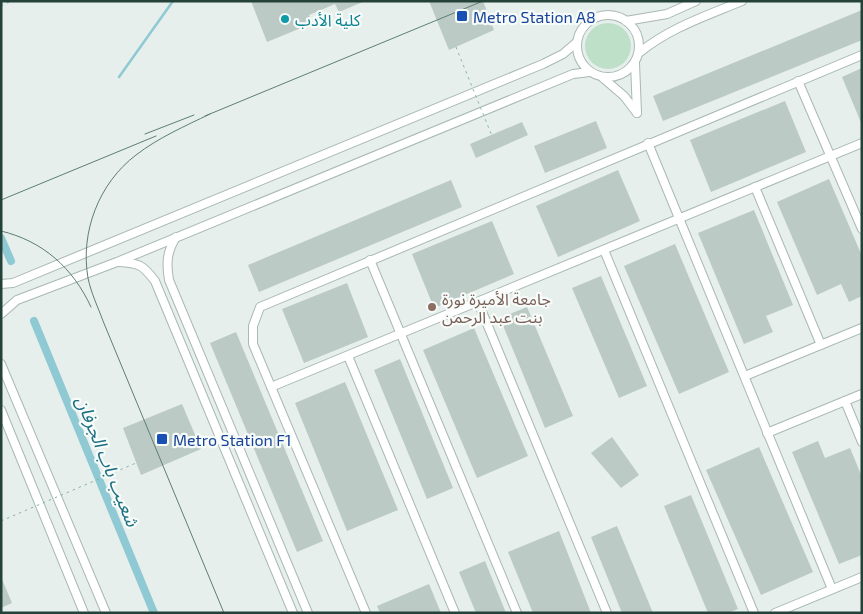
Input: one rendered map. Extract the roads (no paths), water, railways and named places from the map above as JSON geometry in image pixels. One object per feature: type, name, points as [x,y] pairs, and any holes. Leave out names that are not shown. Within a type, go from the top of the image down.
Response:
[{"type":"street","points":[[1,284],[13,283],[543,64],[563,54],[577,42],[585,25],[592,20],[609,15],[626,21],[666,14],[696,1]]},
{"type":"street","points":[[639,53],[658,38],[742,1]]},
{"type":"street","points":[[577,42],[579,59],[590,72],[603,78],[624,96],[637,113],[635,63],[639,53],[637,35],[626,21]]},
{"type":"street","points":[[366,613],[253,344],[253,326],[260,307],[862,55]]},
{"type":"street","points":[[603,78],[621,75],[635,63]]},
{"type":"street","points":[[1,314],[17,300],[117,262],[565,78],[590,72]]},
{"type":"street","points":[[798,81],[862,229]]},
{"type":"street","points":[[648,143],[832,589]]},
{"type":"street","points":[[271,387],[862,143]]},
{"type":"street","points":[[755,187],[821,345]]},
{"type":"street","points":[[176,237],[168,250],[166,264],[169,280],[308,613]]},
{"type":"street","points":[[604,250],[754,613]]},
{"type":"street","points":[[370,260],[518,613]]},
{"type":"street","points":[[117,262],[137,262],[147,270],[155,281],[293,613]]},
{"type":"street","points":[[478,302],[607,613]]},
{"type":"street","points":[[744,376],[862,328]]},
{"type":"street","points":[[348,356],[454,613]]},
{"type":"street","points":[[1,364],[106,613]]},
{"type":"street","points":[[767,433],[862,394]]},
{"type":"street","points":[[845,401],[862,442]]},
{"type":"street","points":[[1,410],[84,613]]},
{"type":"street","points":[[775,613],[862,577]]},
{"type":"waterway","points":[[119,77],[173,1]]},
{"type":"waterway","name":"شعيب باب الجرفان","points":[[1,238],[11,261]]},
{"type":"waterway","name":"شعيب باب الجرفان","points":[[34,321],[154,613]]},
{"type":"tram line","points":[[205,116],[483,1]]},
{"type":"tram line","points":[[210,114],[153,143],[123,166],[102,194],[95,210],[90,226],[86,261],[89,284],[103,321],[224,613]]},
{"type":"tram line","points":[[145,134],[194,115]]},
{"type":"tram line","points":[[1,200],[156,136]]},
{"type":"tram line","points":[[1,231],[30,242],[55,258],[75,280],[91,307]]},
{"type":"place","name":"Metro Station A8","points":[[462,16]]},
{"type":"place","name":"كلية الأدب","points":[[285,19]]},
{"type":"place","name":"جامعة الأميرة نورة بنت عبد الرحمن","points":[[432,307]]},
{"type":"place","name":"Metro Station F1","points":[[162,439]]}]
